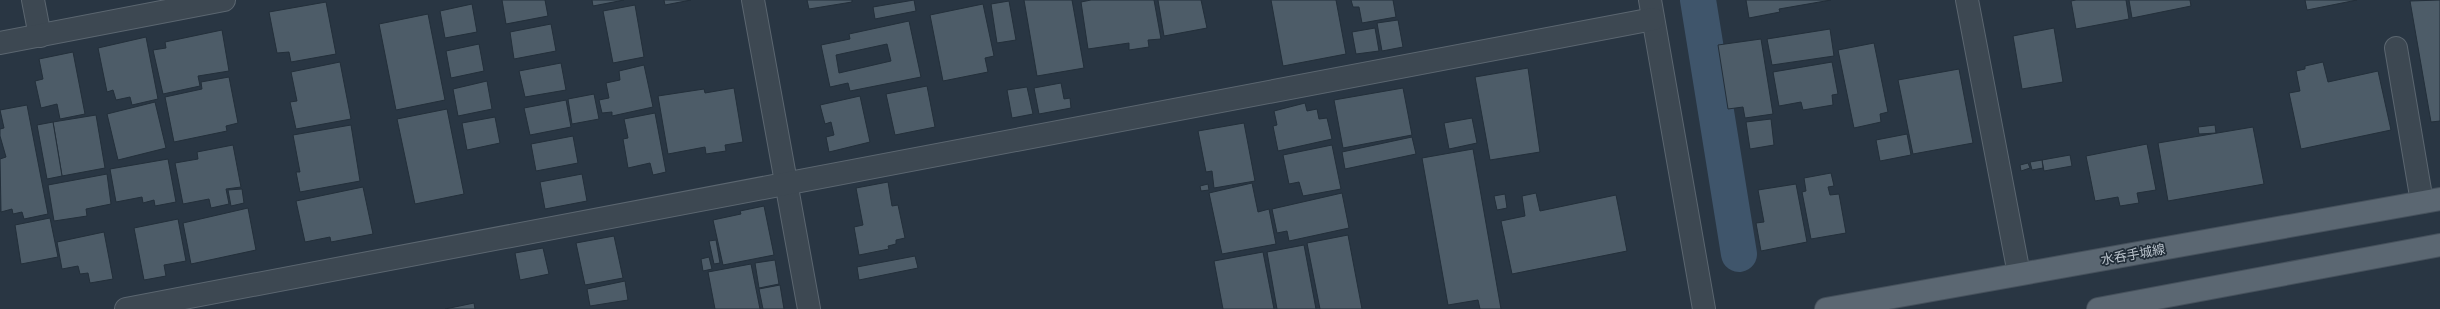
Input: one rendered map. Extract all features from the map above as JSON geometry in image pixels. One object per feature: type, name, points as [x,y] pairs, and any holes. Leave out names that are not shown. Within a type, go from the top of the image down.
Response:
[{"type":"main road","name":"水呑手城線","points":[[1826,309],[2431,200]]},
{"type":"main road","points":[[2098,309],[2440,245]]},
{"type":"street","points":[[33,0],[40,36]]},
{"type":"street","points":[[0,43],[224,0]]},
{"type":"street","points":[[753,0],[810,309]]},
{"type":"street","points":[[1967,0],[2019,274]]},
{"type":"street","points":[[126,309],[787,182],[1651,10],[1704,309]]},
{"type":"street","points":[[2396,48],[2431,200]]},
{"type":"building","points":[[502,0],[545,0],[548,16],[506,24]]},
{"type":"building","points":[[592,0],[624,0],[593,6]]},
{"type":"building","points":[[664,0],[691,0],[665,5]]},
{"type":"building","points":[[807,0],[852,0],[852,2],[809,9]]},
{"type":"building","points":[[914,0],[916,11],[875,19],[873,7]]},
{"type":"building","points":[[1024,0],[1072,0],[1084,68],[1037,76]]},
{"type":"building","points":[[1091,0],[1154,0],[1161,39],[1148,40],[1149,47],[1129,50],[1129,43],[1088,49],[1081,2]]},
{"type":"building","points":[[1158,0],[1201,0],[1207,28],[1164,36]]},
{"type":"building","points":[[1271,0],[1336,0],[1346,54],[1283,66]]},
{"type":"building","points":[[1351,0],[1393,0],[1396,17],[1362,23],[1359,7],[1353,7]]},
{"type":"building","points":[[1746,0],[1831,0],[1779,9],[1780,12],[1749,18]]},
{"type":"building","points":[[2126,0],[2129,19],[2076,29],[2071,1]]},
{"type":"building","points":[[2129,0],[2190,0],[2191,6],[2132,18]]},
{"type":"building","points":[[2305,0],[2357,0],[2307,10]]},
{"type":"building","points":[[2440,0],[2440,121],[2431,122],[2410,1]]},
{"type":"building","points":[[1009,1],[1016,40],[997,43],[991,4]]},
{"type":"building","points":[[326,2],[336,54],[291,62],[289,52],[277,53],[269,12]]},
{"type":"building","points":[[472,4],[477,32],[445,38],[440,11]]},
{"type":"building","points":[[983,4],[994,56],[985,58],[988,72],[943,81],[930,15]]},
{"type":"building","points":[[635,5],[644,57],[613,63],[603,11]]},
{"type":"building","points":[[428,14],[445,100],[396,110],[379,24]]},
{"type":"building","points":[[1398,20],[1403,47],[1382,51],[1377,23]]},
{"type":"building","points":[[909,21],[921,77],[850,91],[848,83],[830,87],[821,45],[850,39],[849,34]],"holes":[[[887,44],[891,61],[839,73],[836,55]]]},
{"type":"building","points":[[551,24],[556,51],[514,59],[510,32]]},
{"type":"building","points":[[1375,28],[1379,51],[1356,54],[1352,32]]},
{"type":"building","points":[[2054,28],[2063,82],[2022,89],[2013,36]]},
{"type":"building","points":[[1830,29],[1834,56],[1772,65],[1767,39]]},
{"type":"building","points":[[222,30],[229,71],[198,76],[200,86],[163,94],[153,50],[166,48],[165,42]]},
{"type":"building","points":[[146,37],[158,99],[132,105],[130,97],[116,100],[113,90],[107,92],[98,48]]},
{"type":"building","points":[[1761,39],[1773,114],[1745,118],[1743,107],[1728,109],[1718,45]]},
{"type":"building","points":[[1874,43],[1888,112],[1880,114],[1881,122],[1854,128],[1838,50]]},
{"type":"building","points":[[479,44],[484,71],[451,78],[446,51]]},
{"type":"building","points":[[73,52],[85,114],[60,119],[57,104],[41,108],[35,81],[43,79],[39,59]]},
{"type":"building","points":[[340,62],[351,119],[296,129],[290,102],[297,101],[291,72]]},
{"type":"building","points":[[1832,62],[1838,94],[1832,95],[1833,105],[1803,110],[1801,102],[1779,106],[1773,72]]},
{"type":"building","points":[[2323,62],[2328,82],[2378,71],[2391,130],[2301,149],[2289,93],[2300,91],[2296,71],[2305,69],[2305,66]]},
{"type":"building","points":[[561,63],[566,90],[525,97],[519,71]]},
{"type":"building","points":[[644,65],[653,107],[612,116],[612,112],[602,113],[599,100],[609,98],[606,83],[620,80],[619,71]]},
{"type":"building","points":[[1528,68],[1540,152],[1490,160],[1475,77]]},
{"type":"building","points":[[1959,69],[1973,143],[1913,154],[1898,80]]},
{"type":"building","points":[[229,77],[238,123],[226,126],[227,131],[174,142],[165,97],[202,89],[201,82]]},
{"type":"building","points":[[487,81],[492,109],[458,116],[453,89]]},
{"type":"building","points":[[1061,83],[1064,99],[1070,98],[1071,108],[1039,114],[1034,88]]},
{"type":"building","points":[[927,86],[935,127],[895,135],[886,94]]},
{"type":"building","points":[[1027,87],[1033,114],[1012,118],[1007,90]]},
{"type":"building","points":[[734,88],[743,142],[725,145],[726,151],[706,154],[705,147],[668,154],[658,96],[704,89],[705,93]]},
{"type":"building","points":[[1403,88],[1412,135],[1343,148],[1334,100]]},
{"type":"building","points":[[594,94],[599,119],[572,124],[568,99]]},
{"type":"building","points":[[860,96],[870,142],[829,152],[826,137],[834,135],[831,122],[825,124],[820,105]]},
{"type":"building","points":[[566,100],[571,127],[530,135],[524,108]]},
{"type":"building","points":[[155,102],[166,148],[118,160],[107,114]]},
{"type":"building","points":[[1305,103],[1307,111],[1317,109],[1319,119],[1327,118],[1332,139],[1278,151],[1273,126],[1277,125],[1274,111]]},
{"type":"building","points":[[27,105],[48,214],[24,219],[22,212],[13,214],[12,209],[1,212],[0,159],[6,157],[0,136],[0,129],[4,128],[0,110]]},
{"type":"building","points":[[447,109],[464,194],[415,204],[397,119]]},
{"type":"building","points":[[655,113],[666,172],[653,175],[650,163],[628,168],[623,139],[628,138],[624,119]]},
{"type":"building","points":[[96,115],[105,168],[62,176],[53,122]]},
{"type":"building","points":[[495,117],[500,143],[467,150],[462,123]]},
{"type":"building","points":[[1472,118],[1477,143],[1449,149],[1444,123]]},
{"type":"building","points":[[1771,119],[1774,145],[1750,149],[1746,122]]},
{"type":"building","points":[[53,122],[62,176],[47,179],[37,125]]},
{"type":"building","points":[[1244,123],[1255,181],[1214,188],[1212,171],[1206,172],[1198,131]]},
{"type":"building","points":[[351,125],[360,181],[300,192],[296,172],[300,172],[293,135]]},
{"type":"building","points":[[2215,125],[2216,133],[2199,134],[2198,127]]},
{"type":"building","points":[[2253,127],[2264,184],[2168,201],[2158,143]]},
{"type":"building","points":[[1907,134],[1911,155],[1880,161],[1876,140]]},
{"type":"building","points":[[573,136],[578,163],[536,171],[531,144]]},
{"type":"building","points":[[1412,137],[1416,154],[1345,169],[1342,152]]},
{"type":"building","points":[[2147,144],[2156,190],[2137,193],[2139,203],[2120,206],[2118,197],[2095,201],[2086,156]]},
{"type":"building","points":[[233,145],[241,187],[226,189],[229,204],[211,208],[209,199],[183,204],[175,163],[198,159],[197,152]]},
{"type":"building","points":[[1332,145],[1341,189],[1303,196],[1299,182],[1289,184],[1283,155]]},
{"type":"building","points":[[1473,149],[1501,309],[1480,309],[1478,300],[1448,305],[1422,158]]},
{"type":"building","points":[[2070,155],[2072,166],[2044,171],[2042,160]]},
{"type":"building","points":[[168,159],[176,202],[155,206],[154,200],[143,203],[142,197],[116,202],[110,169]]},
{"type":"building","points":[[2042,160],[2043,168],[2032,170],[2030,162]]},
{"type":"building","points":[[2028,163],[2030,168],[2021,171],[2020,165]]},
{"type":"building","points":[[1831,173],[1834,186],[1828,187],[1830,195],[1839,194],[1846,233],[1811,239],[1802,192],[1806,191],[1804,178]]},
{"type":"building","points":[[107,174],[111,204],[86,209],[87,216],[54,221],[48,185]]},
{"type":"building","points":[[582,174],[587,201],[545,209],[540,182]]},
{"type":"building","points":[[888,182],[892,206],[898,205],[905,238],[896,240],[896,244],[888,246],[889,249],[859,255],[854,227],[863,225],[856,188]]},
{"type":"building","points":[[1252,183],[1258,212],[1269,209],[1276,244],[1222,254],[1209,193]]},
{"type":"building","points":[[1208,184],[1209,190],[1201,191],[1200,186]]},
{"type":"building","points":[[1796,184],[1807,242],[1761,251],[1756,223],[1764,222],[1758,190]]},
{"type":"building","points":[[363,187],[373,234],[331,242],[330,237],[305,242],[296,201]]},
{"type":"building","points":[[242,189],[244,203],[231,206],[228,190]]},
{"type":"building","points":[[1342,193],[1349,228],[1289,241],[1287,231],[1277,233],[1272,209]]},
{"type":"building","points":[[1536,193],[1540,211],[1616,195],[1627,251],[1512,274],[1501,221],[1525,216],[1522,196]]},
{"type":"building","points":[[1505,194],[1507,208],[1497,210],[1494,196]]},
{"type":"building","points":[[764,206],[774,255],[723,265],[713,220],[741,214],[740,211]]},
{"type":"building","points":[[248,208],[256,250],[191,264],[183,223]]},
{"type":"building","points":[[50,218],[58,257],[21,264],[15,225]]},
{"type":"building","points":[[178,219],[186,261],[164,265],[166,276],[144,280],[134,228]]},
{"type":"building","points":[[104,232],[113,279],[90,283],[88,273],[80,274],[78,266],[62,269],[57,242]]},
{"type":"building","points":[[1348,235],[1362,309],[1320,309],[1307,243]]},
{"type":"building","points":[[614,236],[623,278],[585,285],[576,243]]},
{"type":"building","points":[[716,240],[720,263],[714,264],[709,241]]},
{"type":"building","points":[[1304,245],[1316,309],[1277,309],[1267,252]]},
{"type":"building","points":[[543,248],[549,274],[520,280],[515,253]]},
{"type":"building","points":[[1263,252],[1274,309],[1223,309],[1214,261]]},
{"type":"building","points":[[915,256],[918,268],[859,280],[857,267]]},
{"type":"building","points":[[709,257],[712,269],[703,271],[701,259]]},
{"type":"building","points":[[775,260],[779,284],[759,288],[755,263]]},
{"type":"building","points":[[751,264],[760,309],[715,309],[708,272]]},
{"type":"building","points":[[625,281],[628,300],[590,306],[587,289]]},
{"type":"building","points":[[780,285],[784,309],[763,309],[759,289]]},
{"type":"building","points":[[474,303],[475,309],[445,309]]},
{"type":"waterway","points":[[1698,0],[1739,254]]}]
